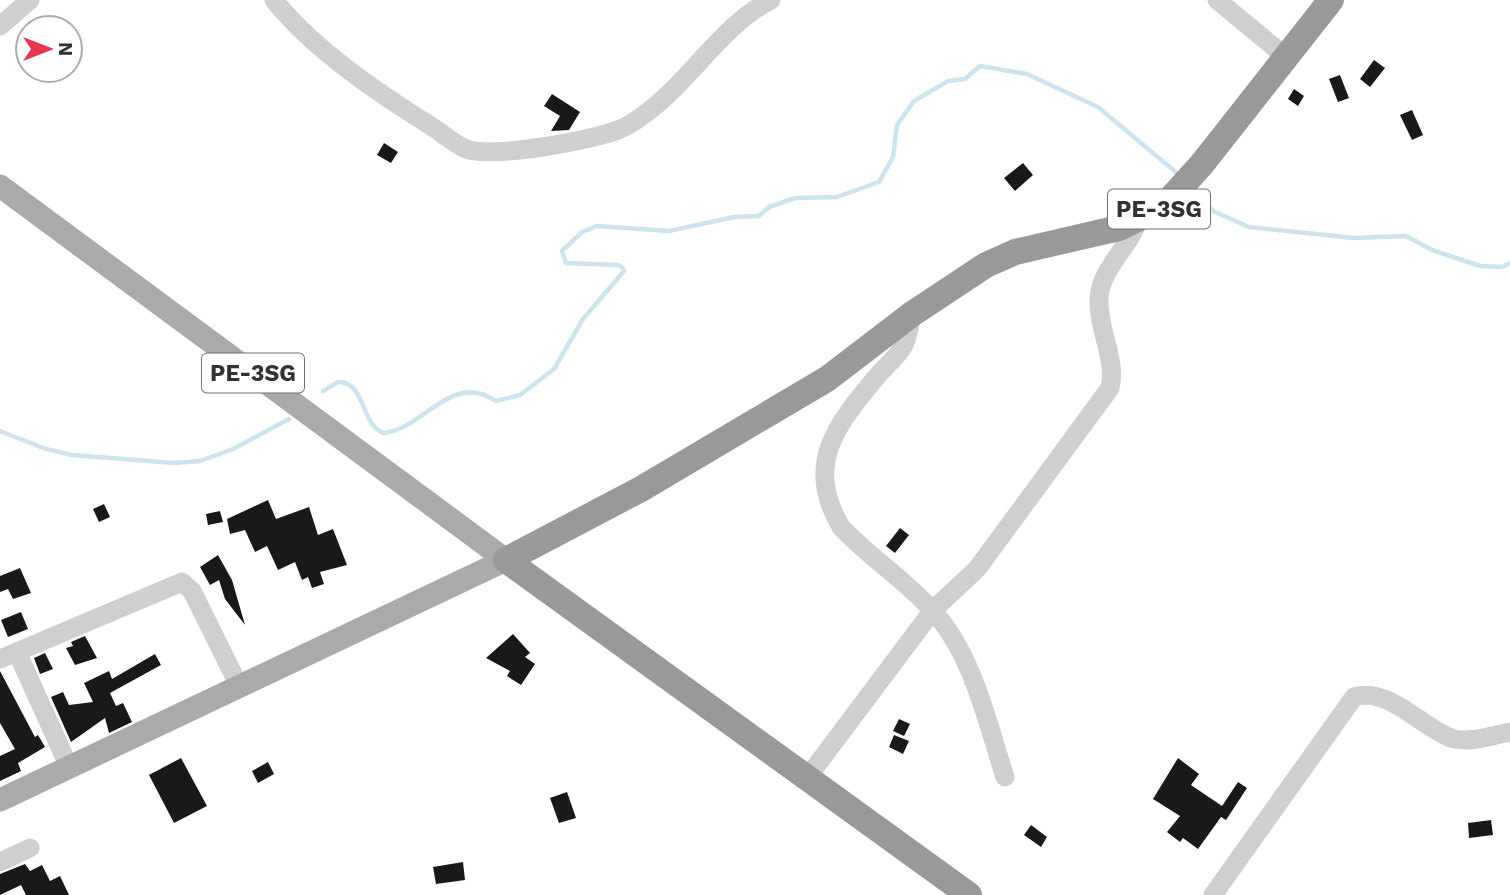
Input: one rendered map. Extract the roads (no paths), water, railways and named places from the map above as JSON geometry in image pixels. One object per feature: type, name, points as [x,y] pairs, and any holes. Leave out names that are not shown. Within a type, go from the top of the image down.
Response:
[{"type":"highway","name":"PE-3SG","points":[[506,560],[640,489],[827,379],[963,278],[1015,251],[1119,228],[1164,206],[1202,164],[1331,0]]},
{"type":"highway","points":[[506,560],[970,895]]},
{"type":"main road","name":"PE-3SG","points":[[0,186],[506,560]]},
{"type":"main road","points":[[0,800],[506,560]]},
{"type":"street","points":[[2,22],[30,0]]},
{"type":"street","points":[[274,0],[291,22],[392,102],[466,149],[502,152],[561,143],[617,131],[629,125],[648,112],[706,58],[748,14],[771,0]]},
{"type":"street","points":[[1217,0],[1286,57]]},
{"type":"street","points":[[807,778],[933,610],[976,569],[1110,388],[1112,368],[1102,336],[1099,295],[1107,271],[1133,238],[1138,220]]},
{"type":"street","points":[[912,314],[904,345],[849,410],[833,435],[825,461],[824,485],[831,510],[841,527],[933,610],[953,638],[971,677],[1005,777]]},
{"type":"street","points":[[69,767],[9,655],[182,582],[192,592],[239,686]]},
{"type":"street","points":[[1213,895],[1354,696],[1374,695],[1451,738],[1472,739],[1510,732]]},
{"type":"street","points":[[0,862],[30,848]]},
{"type":"waterway","points":[[323,391],[338,382],[347,384],[359,396],[371,422],[384,433],[399,429],[438,404],[465,393],[480,394],[496,401],[520,395],[554,369],[583,319],[624,271],[617,265],[566,263],[562,251],[582,232],[597,226],[669,231],[734,217],[759,216],[769,207],[795,198],[837,197],[879,182],[893,157],[897,125],[914,101],[948,81],[965,79],[980,66],[1027,74],[1098,107],[1178,174]]},
{"type":"waterway","points":[[1193,191],[1213,211],[1249,227],[1354,238],[1406,236],[1432,250],[1480,266],[1502,267],[1510,263]]},
{"type":"waterway","points":[[0,431],[46,449],[72,455],[174,463],[200,461],[233,449],[289,419]]}]
